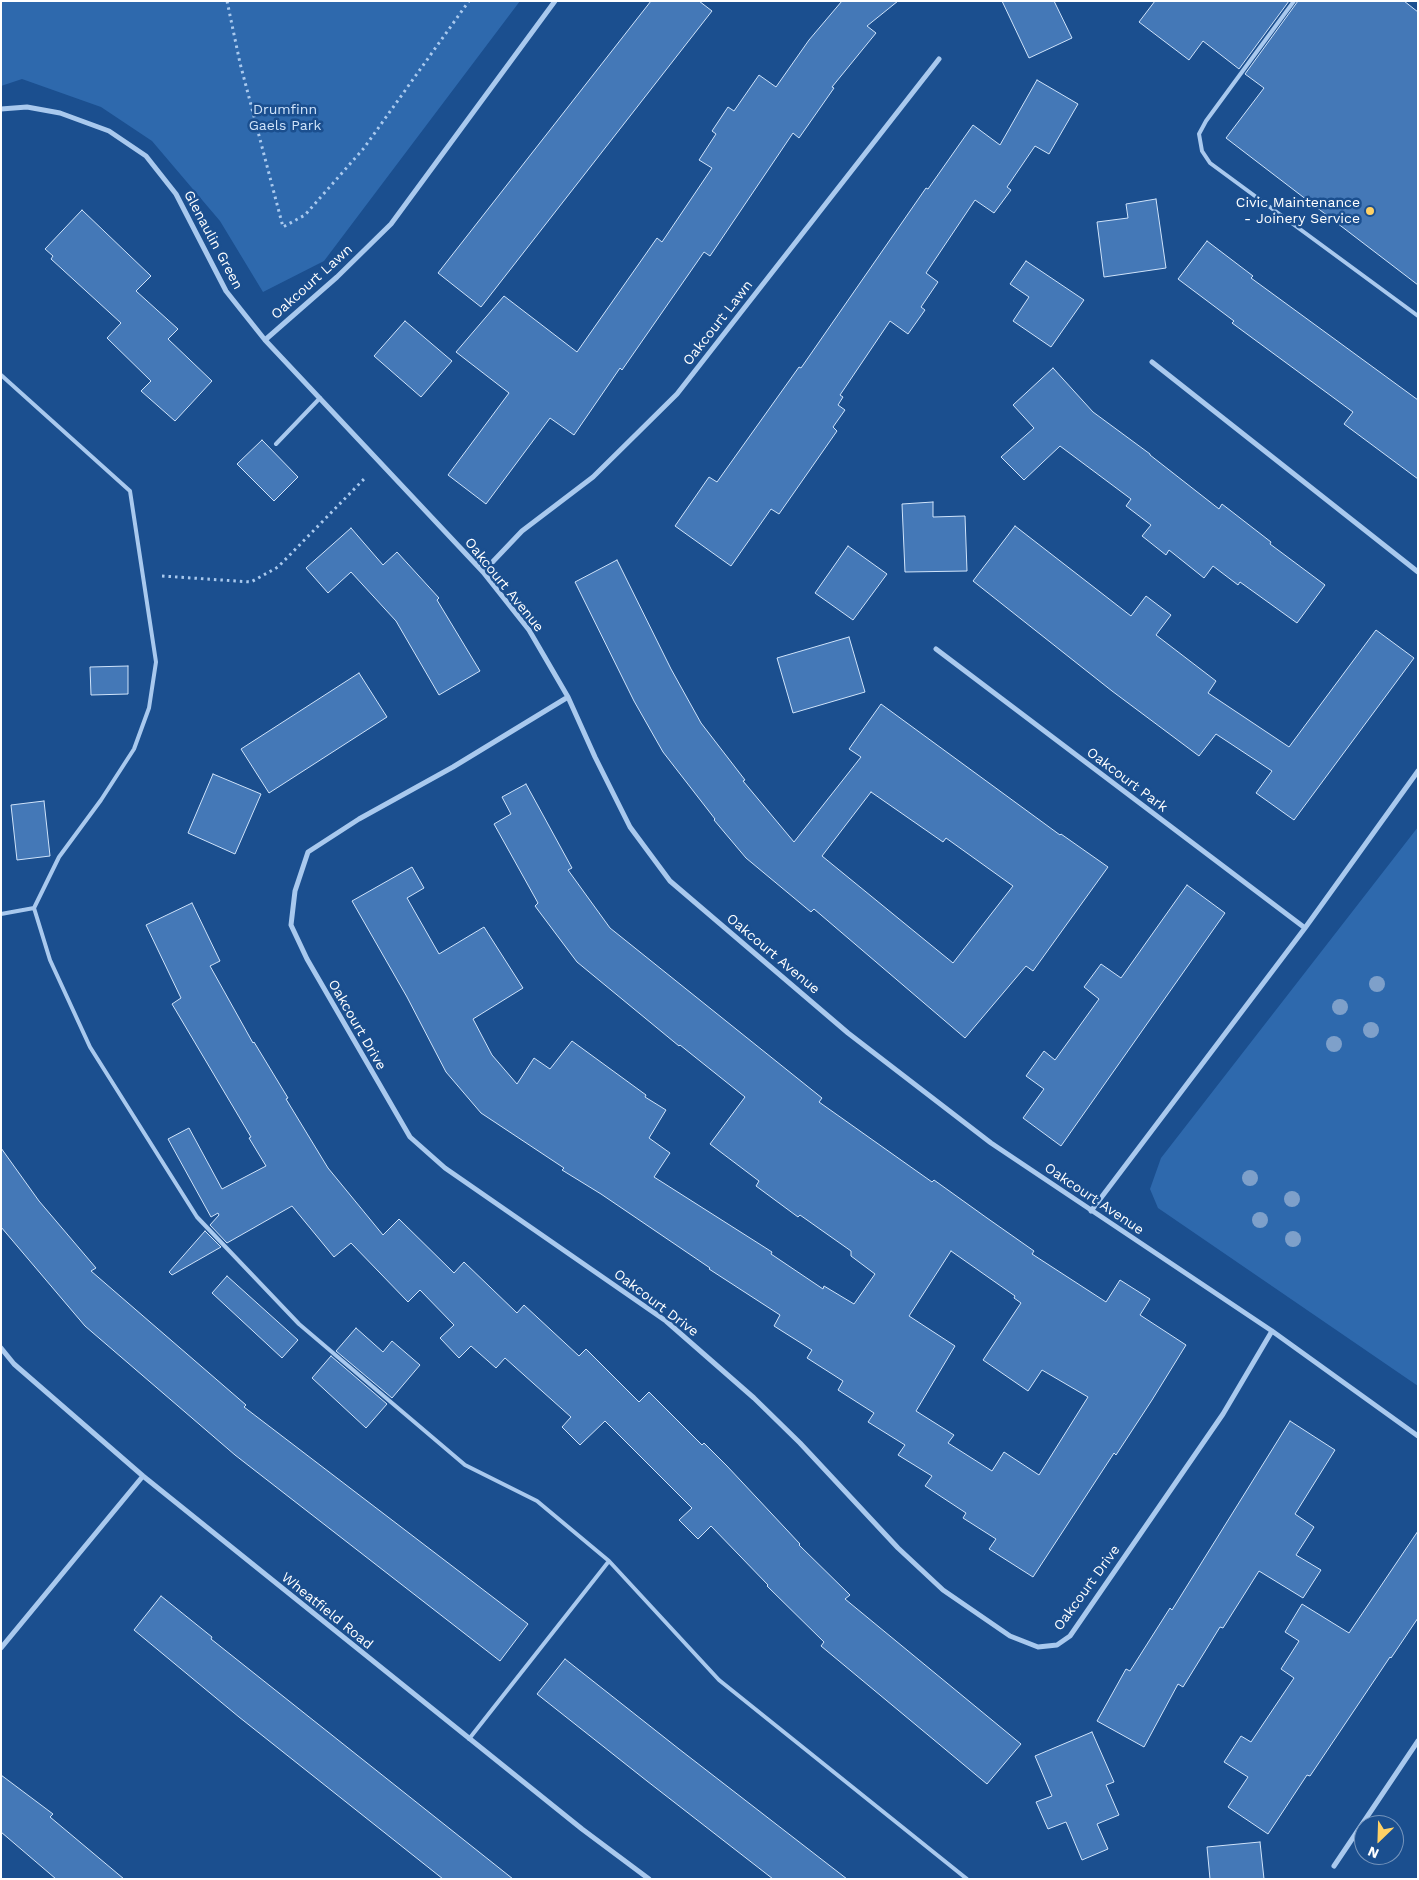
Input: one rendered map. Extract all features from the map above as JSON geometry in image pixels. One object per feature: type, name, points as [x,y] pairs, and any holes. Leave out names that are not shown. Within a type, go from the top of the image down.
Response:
[{"type":"street","name":"Oakcourt Lawn","points":[[265,340],[337,277],[391,224],[555,1]]},
{"type":"street","name":"Oakcourt Lawn","points":[[483,572],[522,531],[594,477],[677,394],[939,59]]},
{"type":"street","name":"Glenaulin Green","points":[[1,109],[27,107],[60,112],[109,131],[146,156],[176,194],[226,291],[265,340]]},
{"type":"street","name":"Oakcourt Avenue","points":[[265,340],[483,572],[529,630],[568,697],[630,827],[670,881],[848,1033],[991,1143],[1272,1331],[1418,1436]]},
{"type":"street","points":[[1152,362],[1418,572]]},
{"type":"street","name":"Oakcourt Park","points":[[936,649],[1304,928]]},
{"type":"street","name":"Oakcourt Drive","points":[[568,697],[453,767],[359,819],[308,852],[295,891],[292,925],[307,960],[410,1137],[445,1168],[666,1321],[754,1398],[800,1443],[898,1548],[943,1590],[1010,1636],[1038,1647],[1057,1645],[1070,1636],[1222,1414],[1272,1331]]},
{"type":"street","points":[[1091,1211],[1304,928],[1418,771]]},
{"type":"street","name":"Wheatfield Road","points":[[1,1348],[14,1364],[143,1476],[582,1829],[649,1879]]},
{"type":"street","points":[[1,1648],[143,1476]]},
{"type":"street","points":[[1334,1866],[1418,1741]]},
{"type":"lane","points":[[1294,1],[1206,121],[1199,134],[1202,151],[1210,163],[1418,316]]},
{"type":"lane","points":[[1,375],[130,490],[156,662],[149,708],[134,749],[101,800],[59,857],[34,908],[50,960],[90,1047],[197,1216],[299,1324],[465,1465],[537,1500],[609,1561],[719,1680],[967,1879]]},
{"type":"lane","points":[[276,444],[320,398]]},
{"type":"lane","points":[[1,914],[34,908]]},
{"type":"lane","points":[[469,1739],[609,1561]]},
{"type":"path","points":[[227,1],[240,63],[284,227],[305,215],[364,148],[469,1]]},
{"type":"path","points":[[144,574],[251,582],[278,567],[364,479]]},
{"type":"green space","name":"Drumfinn Gaels Park","points":[[1,1],[520,1],[324,261],[263,292],[220,221],[152,141],[101,107],[22,79],[1,86]]},
{"type":"green space","points":[[1418,827],[1418,1386],[1158,1208],[1150,1189],[1161,1158]]},
{"type":"building","points":[[651,1],[699,1],[712,11],[481,307],[438,273]]},
{"type":"building","points":[[842,1],[898,1],[867,26],[876,33],[832,87],[834,88],[799,138],[793,133],[710,256],[704,252],[574,435],[550,418],[486,504],[448,475],[509,393],[456,352],[504,296],[577,352],[657,238],[662,242],[712,168],[699,160],[716,134],[712,131],[728,107],[734,111],[759,75],[776,87],[809,40]]},
{"type":"building","points":[[1002,1],[1054,1],[1072,38],[1029,58]]},
{"type":"building","points":[[1155,1],[1289,1],[1239,69],[1203,41],[1189,60],[1139,22]]},
{"type":"building","name":"Civic Maintenance - Joinery Service","points":[[1298,1],[1404,1],[1418,12],[1418,285],[1226,138],[1264,88],[1245,74]]},
{"type":"building","points":[[1037,80],[1078,104],[1049,154],[1035,146],[1007,187],[1011,190],[994,213],[975,200],[926,273],[938,282],[921,307],[925,310],[908,334],[890,321],[840,395],[843,397],[838,405],[845,410],[833,427],[837,431],[779,514],[771,509],[731,566],[675,526],[709,477],[717,482],[799,367],[801,368],[926,188],[928,189],[973,125],[1000,145]]},
{"type":"building","points":[[1156,199],[1166,268],[1104,277],[1097,222],[1128,218],[1126,204]]},
{"type":"building","points":[[82,210],[151,276],[136,291],[178,329],[168,339],[212,381],[175,421],[141,391],[151,381],[107,338],[121,323],[51,259],[53,256],[45,249]]},
{"type":"building","points":[[1207,241],[1253,276],[1251,278],[1418,400],[1418,479],[1344,424],[1353,412],[1232,323],[1234,321],[1178,279]]},
{"type":"building","points":[[1026,261],[1084,300],[1051,347],[1013,321],[1029,297],[1010,284]]},
{"type":"building","points":[[405,321],[452,361],[421,397],[374,356]]},
{"type":"building","points":[[1053,368],[1093,412],[1219,509],[1222,504],[1271,542],[1270,544],[1325,585],[1297,623],[1240,582],[1238,585],[1213,566],[1204,578],[1169,550],[1166,555],[1142,536],[1151,525],[1126,506],[1131,499],[1060,446],[1024,480],[1001,457],[1034,428],[1013,405]]},
{"type":"building","points":[[262,440],[298,477],[274,501],[237,464]]},
{"type":"building","points":[[933,502],[933,517],[965,516],[967,571],[905,572],[902,504]]},
{"type":"building","points":[[1015,526],[1131,616],[1146,596],[1171,615],[1156,635],[1216,681],[1208,693],[1289,747],[1376,630],[1414,658],[1294,820],[1256,793],[1272,771],[1216,734],[1199,756],[1112,691],[973,581]]},
{"type":"building","points":[[351,528],[383,565],[397,552],[439,598],[437,600],[480,671],[439,695],[396,621],[351,572],[328,593],[306,568]]},
{"type":"building","points":[[848,546],[887,574],[853,620],[815,593]]},
{"type":"building","points":[[617,560],[671,669],[701,723],[745,780],[743,781],[794,842],[861,757],[849,749],[881,704],[1060,835],[1108,867],[1033,971],[1026,966],[965,1038],[814,909],[811,912],[746,858],[714,820],[663,752],[634,701],[575,582]],"holes":[[[871,792],[943,842],[946,838],[1013,886],[953,963],[822,856]]]},
{"type":"building","points":[[849,637],[865,692],[793,713],[777,658]]},
{"type":"building","points":[[128,666],[128,694],[91,695],[90,667]]},
{"type":"building","points":[[359,673],[387,717],[269,793],[241,749]]},
{"type":"building","points":[[213,774],[261,794],[235,854],[188,833]]},
{"type":"building","points":[[526,784],[572,868],[568,870],[610,928],[822,1098],[819,1102],[1034,1251],[1032,1254],[1106,1302],[1120,1280],[1150,1299],[1140,1315],[1186,1345],[1116,1455],[1114,1453],[1033,1577],[989,1549],[996,1539],[963,1518],[966,1513],[925,1486],[932,1476],[898,1455],[905,1445],[868,1422],[874,1413],[838,1390],[843,1381],[807,1358],[812,1350],[774,1326],[780,1315],[709,1269],[601,1194],[562,1170],[564,1168],[481,1113],[446,1072],[407,997],[352,901],[412,867],[424,888],[407,898],[439,954],[484,927],[523,988],[473,1019],[492,1055],[517,1084],[534,1058],[550,1069],[572,1041],[646,1095],[645,1097],[666,1110],[649,1138],[670,1153],[654,1177],[772,1252],[771,1254],[823,1289],[824,1286],[854,1304],[875,1274],[851,1256],[851,1251],[800,1215],[798,1217],[756,1186],[759,1181],[710,1144],[745,1097],[679,1046],[577,962],[535,906],[538,903],[494,824],[511,814],[502,797]],"holes":[[[951,1251],[1015,1296],[1014,1298],[1021,1303],[983,1360],[1028,1391],[1042,1370],[1088,1397],[1039,1475],[1004,1452],[992,1471],[948,1443],[954,1435],[916,1411],[955,1346],[909,1316]]]},
{"type":"building","points":[[44,801],[50,856],[17,860],[11,805]]},
{"type":"building","points":[[1187,885],[1225,913],[1061,1146],[1023,1118],[1044,1089],[1026,1076],[1044,1051],[1055,1060],[1099,999],[1084,987],[1101,964],[1121,978]]},
{"type":"building","points":[[192,903],[220,961],[210,966],[253,1043],[288,1098],[286,1099],[328,1168],[383,1235],[399,1219],[454,1273],[464,1262],[517,1313],[524,1305],[579,1356],[586,1349],[639,1402],[649,1392],[702,1445],[704,1443],[727,1466],[799,1545],[850,1595],[845,1599],[1021,1744],[987,1784],[821,1646],[824,1642],[767,1586],[711,1526],[698,1539],[679,1520],[692,1508],[605,1421],[580,1445],[562,1427],[571,1417],[505,1358],[496,1368],[471,1346],[459,1358],[440,1338],[454,1325],[420,1290],[408,1302],[351,1243],[334,1257],[292,1206],[227,1243],[210,1225],[219,1215],[218,1213],[211,1217],[168,1139],[189,1128],[222,1189],[266,1166],[249,1138],[251,1137],[172,1004],[181,998],[146,925]]},
{"type":"building","points":[[1,1148],[39,1201],[96,1268],[91,1271],[246,1405],[244,1407],[528,1624],[500,1661],[235,1455],[85,1326],[1,1227]]},
{"type":"building","points":[[205,1231],[221,1247],[172,1275],[169,1272]]},
{"type":"building","points":[[227,1276],[298,1340],[282,1358],[212,1293]]},
{"type":"building","points":[[356,1328],[383,1352],[392,1341],[420,1365],[392,1398],[336,1351]]},
{"type":"building","points":[[331,1356],[387,1404],[366,1428],[312,1378]]},
{"type":"building","points":[[1290,1421],[1335,1450],[1295,1514],[1314,1527],[1296,1555],[1321,1570],[1303,1598],[1259,1571],[1223,1628],[1220,1627],[1183,1687],[1178,1684],[1144,1747],[1097,1721],[1126,1669],[1130,1671],[1170,1608],[1172,1610]]},
{"type":"building","points":[[1418,1531],[1418,1618],[1310,1776],[1307,1775],[1268,1834],[1228,1807],[1248,1777],[1224,1762],[1241,1736],[1251,1742],[1294,1678],[1281,1669],[1299,1641],[1285,1632],[1302,1604],[1349,1633]]},
{"type":"building","points":[[161,1596],[212,1637],[211,1639],[513,1879],[443,1879],[239,1717],[134,1630]]},
{"type":"building","points":[[565,1659],[847,1879],[773,1879],[647,1781],[537,1694]]},
{"type":"building","points":[[1092,1732],[1114,1782],[1106,1785],[1119,1815],[1097,1824],[1108,1849],[1082,1860],[1066,1822],[1048,1829],[1036,1802],[1052,1796],[1035,1756]]},
{"type":"building","points":[[1,1775],[53,1814],[50,1817],[124,1879],[56,1879],[1,1832]]},
{"type":"building","points":[[1260,1842],[1264,1879],[1210,1879],[1207,1847]]},
{"type":"place","name":"Civic Maintenance - Joinery Service","points":[[1370,211]]}]
